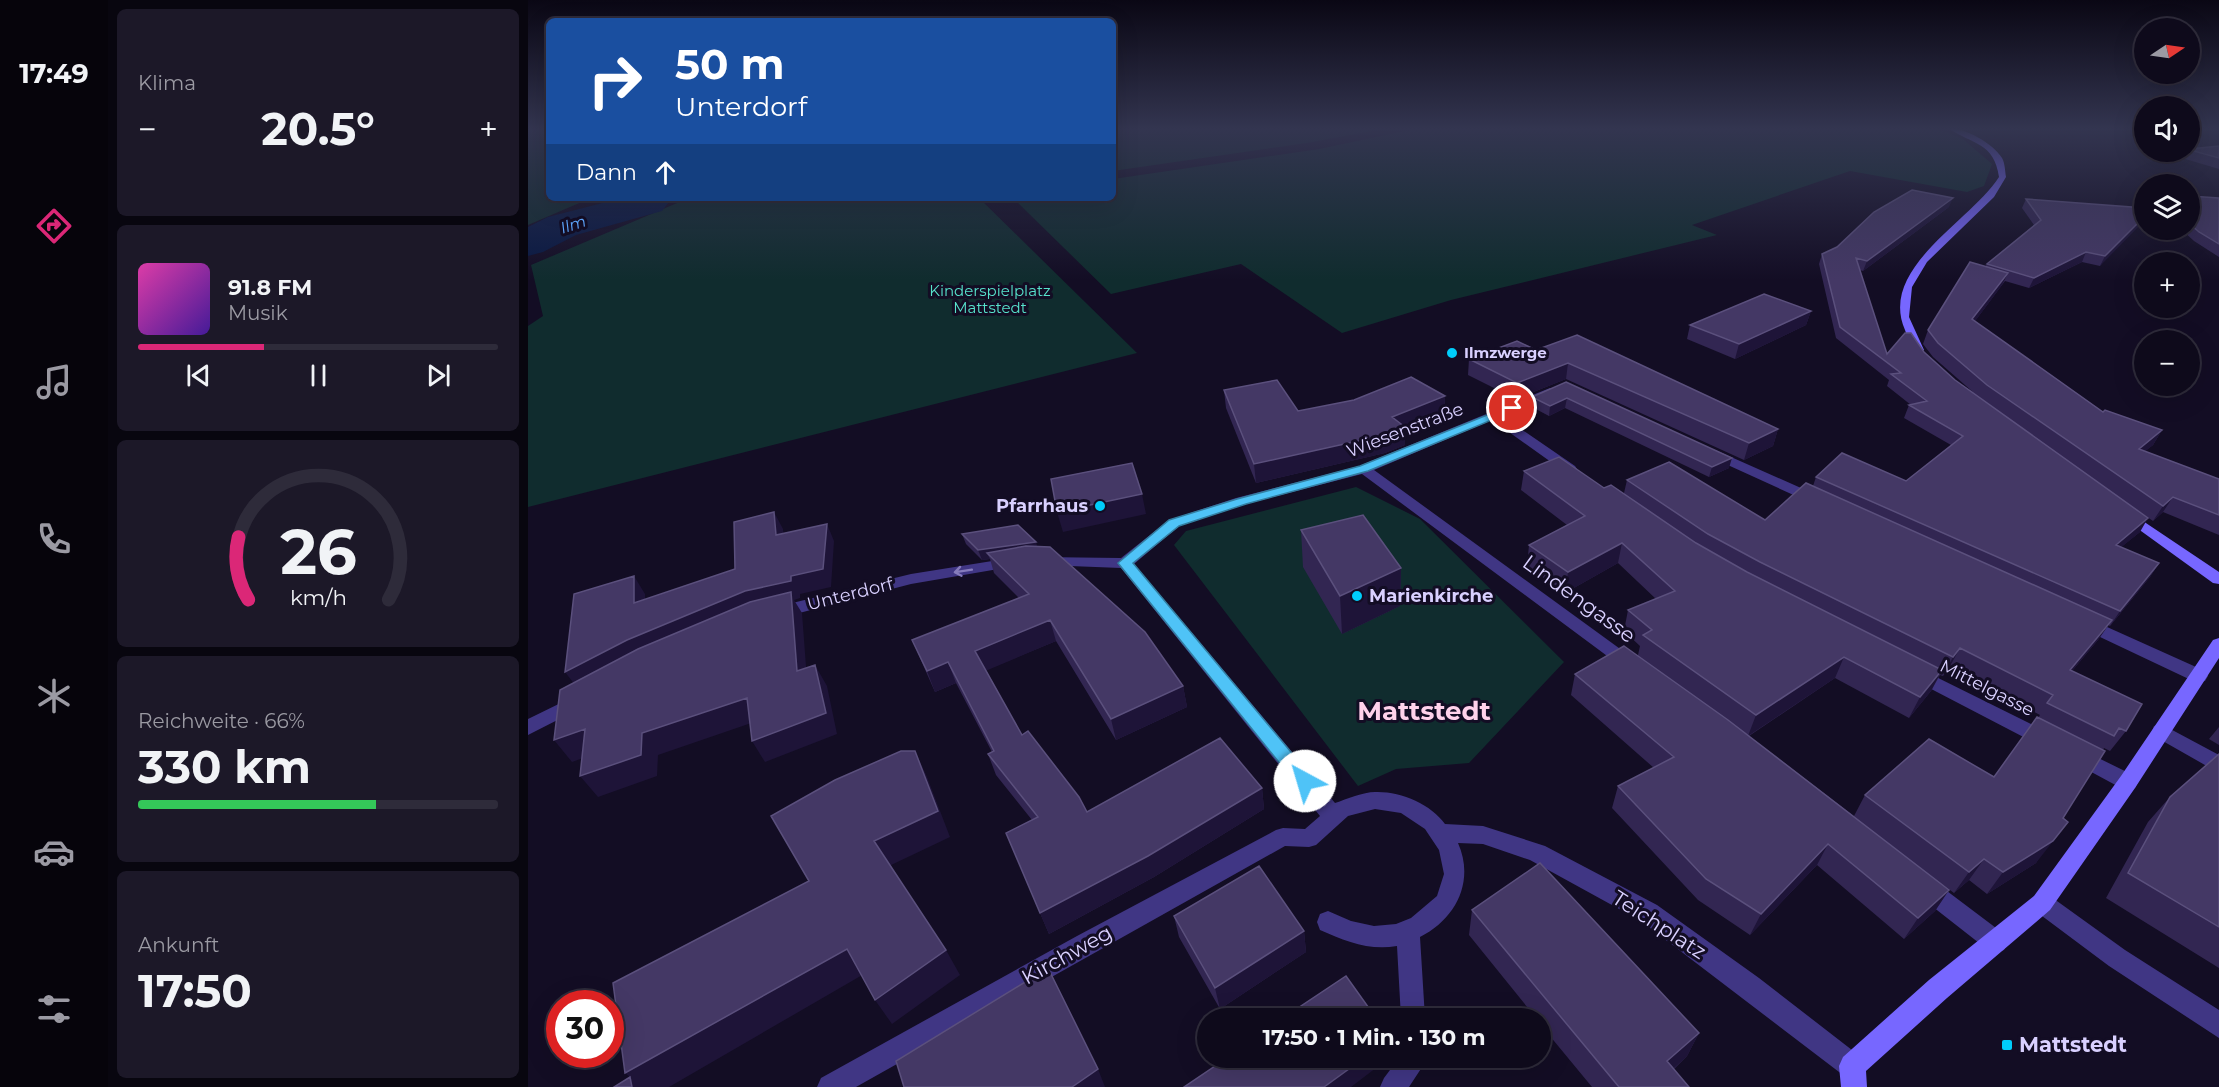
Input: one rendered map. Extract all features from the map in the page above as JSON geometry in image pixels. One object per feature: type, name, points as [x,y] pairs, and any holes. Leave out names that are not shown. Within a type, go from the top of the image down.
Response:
[{"type":"street","points":[[1927,360],[1908,330],[1902,312],[1904,292],[1914,273],[1932,249],[1998,188],[2002,179]]},
{"type":"street","name":"Wiesenstraße","points":[[1125,563],[1174,523],[1241,501],[1364,469],[1565,385]]},
{"type":"street","points":[[1494,416],[1581,477]]},
{"type":"street","points":[[1705,449],[1823,503]]},
{"type":"street","name":"Lindengasse","points":[[1364,469],[1646,676]]},
{"type":"street","points":[[2119,509],[2219,579]]},
{"type":"street","name":"Unterdorf","points":[[767,615],[911,579],[1032,559],[1125,563]]},
{"type":"street","points":[[1125,563],[1332,815],[1341,808],[1363,802],[1386,801],[1408,806],[1428,817],[1443,833],[1452,853],[1454,877],[1448,900],[1432,920],[1408,933],[1381,938],[1353,934],[1328,922]]},
{"type":"street","points":[[2070,616],[2199,676]]},
{"type":"street","points":[[1853,1076],[1938,989],[2042,903],[2128,782],[2219,644]]},
{"type":"street","name":"Mittelgasse","points":[[1906,668],[2128,782]]},
{"type":"street","points":[[528,728],[587,696]]},
{"type":"street","points":[[2161,731],[2219,765]]},
{"type":"street","name":"Kirchweg","points":[[830,1087],[1085,944],[1283,837],[1309,838],[1323,821],[1332,815]]},
{"type":"street","name":"Teichplatz","points":[[1443,833],[1483,835],[1537,853],[1649,913],[1750,987],[1853,1076]]},
{"type":"street","points":[[1913,878],[1996,942]]},
{"type":"street","points":[[2042,903],[2117,958],[2219,1024]]},
{"type":"street","points":[[1408,933],[1412,1008]]},
{"type":"street","points":[[1393,1087],[1407,1068]]},
{"type":"green space","points":[[528,179],[546,179],[546,201],[584,201],[528,225]]},
{"type":"green space","points":[[1116,179],[1827,179],[1692,225],[1717,235],[1451,300],[1342,333],[1241,264],[1111,294],[1016,201],[1116,201]]},
{"type":"green space","points":[[1893,179],[1987,179],[1984,186],[1967,192]]},
{"type":"green space","name":"Kinderspielplatz Mattstedt","points":[[682,201],[982,201],[1137,353],[528,507],[528,326],[543,316],[531,265]]},
{"type":"green space","points":[[1356,487],[1420,519],[1564,662],[1469,763],[1396,769],[1358,786],[1174,545],[1186,531]]},
{"type":"building","points":[[1912,190],[1953,198],[1867,261],[1856,258],[1887,354],[1905,333],[1911,333],[1924,352],[1955,380],[2148,518],[2116,545],[2159,563],[2120,611],[1816,477],[1842,453],[1906,481],[1963,436],[1909,405],[1927,401],[1891,374],[1901,373],[1840,327],[1822,254],[1837,247],[1874,212]]},
{"type":"building","points":[[2200,197],[2219,198],[2219,244],[2200,233]]},
{"type":"building","points":[[2026,199],[2134,207],[2134,227],[2105,256],[2086,252],[2034,278],[1987,264],[2041,220]]},
{"type":"building","points":[[1970,262],[2008,273],[1972,319],[2103,412],[2105,410],[2162,430],[2139,449],[2219,479],[2219,515],[2173,497],[2163,506],[1987,385],[1938,343],[1928,330]]},
{"type":"building","points":[[1764,294],[1811,311],[1739,344],[1690,325]]},
{"type":"building","points":[[1577,335],[1778,429],[1749,443],[1568,363],[1517,383],[1469,359],[1517,341],[1536,350]]},
{"type":"building","points":[[1411,377],[1445,396],[1392,417],[1405,427],[1385,435],[1254,464],[1224,390],[1277,380],[1298,411],[1354,400]]},
{"type":"building","points":[[1566,382],[1732,458],[1712,467],[1567,398],[1550,406],[1532,397]]},
{"type":"building","points":[[1559,457],[1604,488],[1611,485],[1696,543],[1747,572],[1942,670],[1920,697],[1844,657],[1756,715],[1643,635],[1652,630],[1628,610],[1675,591],[1622,543],[1568,572],[1529,545],[1585,516],[1524,471]]},
{"type":"building","points":[[1669,462],[1765,520],[1806,483],[2112,620],[2070,670],[2142,704],[2126,731],[2119,728],[2114,736],[2047,703],[2053,695],[1960,648],[1953,657],[1760,562],[1708,534],[1627,480]]},
{"type":"building","points":[[1132,463],[1142,494],[1057,512],[1051,479]]},
{"type":"building","points":[[774,512],[776,535],[827,524],[823,569],[791,576],[791,581],[745,591],[627,640],[565,672],[574,594],[634,576],[634,603],[735,569],[734,522]]},
{"type":"building","points":[[1363,515],[1401,568],[1340,596],[1301,530]]},
{"type":"building","points":[[1018,525],[1036,542],[978,550],[962,534]]},
{"type":"building","points":[[1026,546],[1050,547],[1145,632],[1183,686],[1111,719],[1050,620],[975,651],[1022,735],[1028,731],[1079,797],[1087,812],[1220,738],[1262,788],[1148,856],[1040,913],[1006,833],[1038,817],[988,754],[994,751],[948,662],[927,671],[912,640],[1029,594],[987,553]]},
{"type":"building","points":[[791,592],[797,671],[815,665],[826,713],[752,741],[747,698],[642,733],[641,755],[580,776],[585,729],[554,740],[560,690],[638,649],[750,602]]},
{"type":"building","points":[[1624,646],[1728,720],[1949,890],[1918,918],[1828,844],[1761,914],[1706,879],[1618,786],[1674,757],[1575,674]]},
{"type":"building","points":[[2037,717],[2105,751],[2063,818],[2068,822],[2053,841],[2003,872],[1984,859],[1969,872],[1865,795],[1929,739],[1994,777]]},
{"type":"building","points":[[901,751],[915,751],[938,811],[874,841],[946,950],[875,1000],[847,949],[625,1073],[624,990],[614,990],[613,983],[809,881],[771,816],[835,780]]},
{"type":"building","points":[[2219,754],[2219,927],[2128,873],[2170,797]]},
{"type":"building","points":[[1540,863],[1699,1033],[1667,1061],[1689,1087],[1619,1087],[1472,910]]},
{"type":"building","points":[[1259,866],[1304,931],[1215,988],[1174,916]]},
{"type":"building","points":[[1048,968],[1098,1069],[1072,1087],[904,1087],[896,1061]]},
{"type":"building","points":[[1346,976],[1369,1008],[1298,1008]]},
{"type":"building","points":[[1212,1068],[1350,1068],[1324,1087],[1184,1087]]},
{"type":"building","points":[[630,1077],[632,1087],[614,1087]]},
{"type":"waterway","name":"Ilm","points":[[528,243],[562,226],[650,201]]},
{"type":"place","name":"Ilmzwerge","points":[[1452,353]]},
{"type":"place","name":"Pfarrhaus","points":[[1100,506]]},
{"type":"place","name":"Marienkirche","points":[[1357,596]]},
{"type":"place","name":"Mattstedt","points":[[2007,1045]]},
{"type":"district","name":"Mattstedt","points":[[1424,711]]},
{"type":"route","points":[[1305,781],[1125,563],[1174,523],[1241,501],[1364,469],[1512,408]]}]
